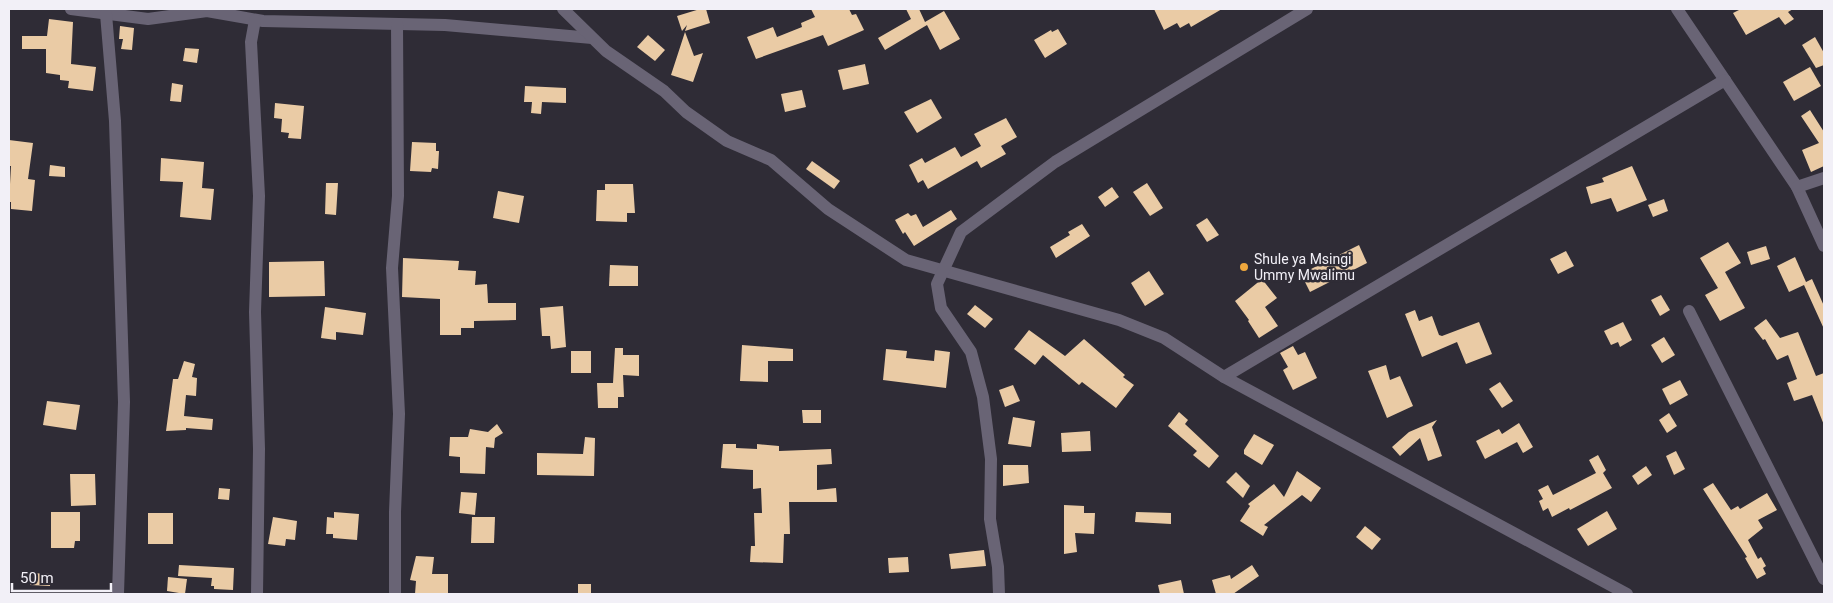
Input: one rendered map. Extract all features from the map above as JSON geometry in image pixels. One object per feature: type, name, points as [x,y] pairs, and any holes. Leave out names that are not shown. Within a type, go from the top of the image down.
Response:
[{"type":"street","points":[[71,9],[148,19],[207,11],[255,20],[445,25],[592,38]]},
{"type":"street","points":[[563,9],[606,52],[664,91],[686,112],[727,141],[770,160],[828,210],[906,260],[1119,320],[1164,338],[1224,377],[1627,594]]},
{"type":"street","points":[[998,594],[998,567],[990,519],[991,459],[983,397],[971,352],[941,308],[936,284],[962,232],[1055,162],[1306,9]]},
{"type":"street","points":[[1677,9],[1798,187],[1824,246]]},
{"type":"street","points":[[106,14],[115,120],[124,402],[121,460],[122,532],[118,594]]},
{"type":"street","points":[[255,20],[251,42],[259,196],[255,312],[259,449],[257,594]]},
{"type":"street","points":[[395,594],[395,512],[399,414],[392,268],[398,196],[398,24]]},
{"type":"street","points":[[1224,377],[1725,80]]},
{"type":"street","points":[[1798,187],[1824,178]]},
{"type":"street","points":[[1689,311],[1824,579]]},
{"type":"building","points":[[706,9],[710,23],[685,31],[687,25],[682,31],[677,16]]},
{"type":"building","points":[[811,9],[849,9],[852,15],[856,14],[864,30],[828,46],[823,35],[756,59],[747,37],[773,27],[777,37],[802,27],[801,23],[815,17]]},
{"type":"building","points":[[906,9],[919,9],[925,22],[944,11],[960,39],[940,50],[927,25],[885,50],[878,38],[911,19]]},
{"type":"building","points":[[1154,9],[1222,9],[1191,27],[1189,23],[1180,28],[1177,23],[1164,30]]},
{"type":"building","points":[[1741,9],[1793,9],[1788,12],[1794,19],[1785,25],[1779,17],[1746,35],[1733,13]]},
{"type":"building","points":[[49,19],[73,22],[71,64],[96,67],[93,91],[68,88],[69,81],[60,80],[60,75],[46,73],[46,49],[22,49],[22,36],[47,36]]},
{"type":"building","points":[[120,26],[134,28],[132,50],[121,49],[123,39],[119,39]]},
{"type":"building","points":[[1058,29],[1067,44],[1045,58],[1034,40],[1051,30],[1052,32]]},
{"type":"building","points":[[685,32],[694,56],[703,53],[693,82],[671,75]]},
{"type":"building","points":[[648,35],[665,50],[655,61],[637,47]]},
{"type":"building","points":[[1815,37],[1824,53],[1824,65],[1816,68],[1802,45]]},
{"type":"building","points":[[185,48],[199,49],[197,63],[183,61]]},
{"type":"building","points":[[865,64],[869,84],[843,90],[838,70]]},
{"type":"building","points":[[1810,67],[1821,86],[1794,101],[1783,82]]},
{"type":"building","points":[[172,83],[183,85],[181,102],[170,101]]},
{"type":"building","points":[[525,86],[566,88],[566,103],[542,102],[541,114],[531,113],[532,102],[524,102]]},
{"type":"building","points":[[802,90],[806,107],[785,112],[781,94]]},
{"type":"building","points":[[931,99],[942,118],[917,133],[904,112]]},
{"type":"building","points":[[275,103],[304,106],[301,139],[288,138],[289,133],[281,132],[282,119],[274,118]]},
{"type":"building","points":[[1810,110],[1824,132],[1824,166],[1811,172],[1802,150],[1819,143],[1801,116]]},
{"type":"building","points":[[1006,118],[1017,137],[1001,146],[1006,154],[981,168],[977,161],[928,189],[923,180],[918,183],[909,165],[922,158],[925,163],[955,147],[961,157],[981,146],[974,134]]},
{"type":"building","points":[[9,140],[33,143],[28,179],[35,180],[32,211],[11,209],[11,202],[9,202],[11,166],[9,166]]},
{"type":"building","points":[[412,142],[436,143],[436,151],[439,151],[438,169],[432,168],[431,172],[410,171]]},
{"type":"building","points":[[161,158],[204,162],[202,188],[214,189],[211,220],[180,217],[183,182],[160,181]]},
{"type":"building","points":[[812,161],[840,181],[834,189],[806,169]]},
{"type":"building","points":[[50,165],[65,167],[65,177],[49,176]]},
{"type":"building","points":[[1632,166],[1647,200],[1617,212],[1611,198],[1591,204],[1586,187],[1604,182],[1602,178]]},
{"type":"building","points":[[326,183],[338,183],[336,215],[325,214]]},
{"type":"building","points":[[1147,183],[1163,208],[1150,216],[1133,192]]},
{"type":"building","points":[[605,184],[633,184],[635,213],[627,213],[627,222],[596,221],[597,190],[605,190]]},
{"type":"building","points":[[1112,187],[1119,197],[1105,207],[1098,197]]},
{"type":"building","points":[[498,191],[524,196],[519,223],[493,218]]},
{"type":"building","points":[[1664,199],[1668,211],[1653,217],[1648,205]]},
{"type":"building","points":[[951,210],[957,219],[914,246],[905,232],[903,234],[895,220],[908,213],[911,216],[916,214],[923,227]]},
{"type":"building","points":[[1207,218],[1219,235],[1207,242],[1196,225]]},
{"type":"building","points":[[1082,224],[1090,236],[1056,258],[1050,247],[1070,235],[1068,232]]},
{"type":"building","points":[[1728,242],[1741,263],[1725,272],[1745,308],[1720,321],[1705,295],[1718,288],[1700,258]]},
{"type":"building","points":[[1359,245],[1367,263],[1310,292],[1301,274]]},
{"type":"building","points":[[1766,246],[1770,259],[1751,265],[1747,252]]},
{"type":"building","points":[[1566,251],[1574,266],[1558,274],[1550,259]]},
{"type":"building","points":[[1795,257],[1806,282],[1812,279],[1824,306],[1824,329],[1804,285],[1789,292],[1777,266]]},
{"type":"building","points":[[403,258],[459,261],[458,270],[476,271],[475,285],[487,284],[488,303],[516,303],[516,320],[474,321],[474,328],[461,328],[461,335],[440,335],[440,299],[402,297]]},
{"type":"building","points":[[324,261],[325,296],[269,297],[269,262]]},
{"type":"building","points":[[610,265],[638,266],[638,286],[609,286]]},
{"type":"building","points":[[1149,271],[1164,294],[1145,306],[1131,283]]},
{"type":"building","points":[[1262,279],[1277,298],[1265,307],[1278,326],[1259,338],[1235,301]]},
{"type":"building","points":[[1661,295],[1670,310],[1660,316],[1651,300]]},
{"type":"building","points":[[975,305],[993,319],[985,328],[967,314]]},
{"type":"building","points":[[563,306],[566,347],[551,349],[550,336],[542,336],[540,308]]},
{"type":"building","points":[[325,307],[366,313],[363,335],[336,332],[336,340],[321,338]]},
{"type":"building","points":[[1415,310],[1419,321],[1432,316],[1439,335],[1442,336],[1479,322],[1492,354],[1466,364],[1457,342],[1422,357],[1405,314]]},
{"type":"building","points":[[1766,319],[1780,338],[1798,332],[1816,376],[1824,373],[1824,425],[1812,395],[1794,401],[1787,383],[1797,379],[1788,355],[1777,360],[1765,339],[1763,340],[1754,328]]},
{"type":"building","points":[[1623,322],[1632,340],[1620,347],[1618,342],[1611,345],[1604,331]]},
{"type":"building","points":[[1029,330],[1065,356],[1084,339],[1125,375],[1123,377],[1134,385],[1116,408],[1082,382],[1079,385],[1043,355],[1035,365],[1014,349]]},
{"type":"building","points":[[1664,337],[1675,355],[1662,363],[1651,345]]},
{"type":"building","points":[[742,345],[793,349],[793,361],[768,361],[768,382],[740,381]]},
{"type":"building","points":[[1293,346],[1298,355],[1305,352],[1317,378],[1293,390],[1283,370],[1288,367],[1280,353]]},
{"type":"building","points":[[615,348],[623,348],[623,355],[639,355],[639,376],[623,375],[624,397],[618,397],[618,408],[598,408],[597,383],[613,383]]},
{"type":"building","points":[[886,349],[907,351],[906,358],[934,361],[935,350],[950,352],[946,388],[883,380]]},
{"type":"building","points":[[571,351],[591,351],[591,373],[571,373]]},
{"type":"building","points":[[184,361],[195,364],[192,377],[197,378],[196,396],[186,395],[184,416],[213,419],[212,430],[186,428],[186,430],[166,431],[173,379],[178,379]]},
{"type":"building","points":[[1386,365],[1390,380],[1400,376],[1413,406],[1387,418],[1368,371]]},
{"type":"building","points":[[1680,380],[1688,395],[1670,405],[1662,389]]},
{"type":"building","points":[[1500,382],[1513,401],[1502,408],[1489,389]]},
{"type":"building","points":[[1013,385],[1020,401],[1005,407],[999,390]]},
{"type":"building","points":[[47,401],[80,405],[76,430],[43,425]]},
{"type":"building","points":[[802,410],[821,410],[821,423],[803,423]]},
{"type":"building","points":[[1179,412],[1188,420],[1185,424],[1219,456],[1209,468],[1193,455],[1197,451],[1168,426]]},
{"type":"building","points":[[1669,413],[1677,426],[1667,433],[1659,420]]},
{"type":"building","points":[[1013,417],[1035,421],[1031,447],[1008,444]]},
{"type":"building","points":[[1437,420],[1432,427],[1442,456],[1428,461],[1420,438],[1400,456],[1392,447],[1409,432]]},
{"type":"building","points":[[1519,423],[1533,447],[1523,453],[1517,442],[1485,459],[1476,441],[1499,429],[1502,434]]},
{"type":"building","points":[[497,424],[503,433],[495,438],[494,448],[486,447],[485,474],[460,473],[460,457],[449,456],[450,437],[468,437],[470,429],[488,432]]},
{"type":"building","points":[[1090,431],[1091,451],[1062,452],[1061,433]]},
{"type":"building","points":[[1254,434],[1274,445],[1262,465],[1244,454],[1244,450]]},
{"type":"building","points":[[585,437],[595,438],[594,476],[537,475],[537,453],[583,454]]},
{"type":"building","points":[[723,444],[736,444],[736,448],[757,449],[757,444],[779,446],[779,451],[831,449],[832,464],[817,465],[817,490],[836,488],[837,502],[789,502],[790,534],[784,534],[783,563],[750,562],[751,546],[755,546],[754,513],[762,513],[761,488],[753,489],[753,470],[721,468]]},
{"type":"building","points":[[1676,451],[1685,469],[1674,475],[1666,456]]},
{"type":"building","points":[[1598,455],[1606,470],[1603,473],[1612,488],[1570,510],[1569,508],[1552,517],[1548,508],[1543,511],[1539,501],[1543,499],[1538,490],[1548,485],[1553,495],[1596,473],[1589,460]]},
{"type":"building","points":[[1003,465],[1028,465],[1029,483],[1003,486]]},
{"type":"building","points":[[1646,466],[1652,475],[1638,485],[1632,476]]},
{"type":"building","points":[[1297,471],[1321,488],[1311,502],[1302,495],[1264,525],[1268,527],[1263,536],[1240,521],[1250,506],[1248,504],[1274,484],[1284,497]]},
{"type":"building","points":[[1236,472],[1250,486],[1243,498],[1226,482]]},
{"type":"building","points":[[70,474],[95,474],[96,505],[71,506]]},
{"type":"building","points":[[1713,483],[1731,510],[1738,506],[1740,509],[1767,493],[1777,510],[1758,520],[1763,528],[1748,540],[1758,559],[1761,557],[1766,566],[1763,568],[1766,574],[1757,579],[1745,558],[1747,557],[1703,489]]},
{"type":"building","points":[[219,488],[230,489],[229,500],[218,499]]},
{"type":"building","points":[[461,492],[477,493],[475,515],[459,513]]},
{"type":"building","points":[[1064,505],[1084,506],[1084,513],[1095,513],[1094,534],[1075,533],[1077,552],[1064,554]]},
{"type":"building","points":[[1607,511],[1617,529],[1588,546],[1577,529]]},
{"type":"building","points":[[51,512],[80,512],[80,541],[75,541],[74,548],[51,548]]},
{"type":"building","points":[[334,512],[359,514],[357,540],[333,538],[333,534],[326,534],[327,517],[334,518]]},
{"type":"building","points":[[1136,512],[1171,513],[1171,524],[1135,522]]},
{"type":"building","points":[[148,513],[173,513],[173,544],[148,544]]},
{"type":"building","points":[[273,517],[297,521],[295,540],[286,539],[285,546],[268,544]]},
{"type":"building","points":[[472,517],[495,517],[494,543],[471,543]]},
{"type":"building","points":[[1365,526],[1381,539],[1372,550],[1356,537]]},
{"type":"building","points":[[984,550],[986,566],[951,569],[949,554]]},
{"type":"building","points":[[416,556],[434,557],[432,574],[448,574],[448,594],[415,594],[416,581],[410,580]]},
{"type":"building","points":[[908,557],[909,572],[889,573],[888,558]]},
{"type":"building","points":[[179,565],[234,568],[233,590],[214,589],[214,586],[211,586],[212,578],[178,576]]},
{"type":"building","points":[[1252,565],[1259,576],[1233,594],[1216,594],[1212,580],[1230,575],[1231,579]]},
{"type":"building","points":[[31,573],[51,574],[50,586],[30,585]]},
{"type":"building","points":[[168,577],[187,579],[185,594],[167,591]]},
{"type":"building","points":[[1181,580],[1184,594],[1160,594],[1158,585]]},
{"type":"building","points":[[578,584],[591,584],[591,594],[578,594]]},
{"type":"place","name":"Shule ya Msingi Ummy Mwalimu","points":[[1244,267]]}]
